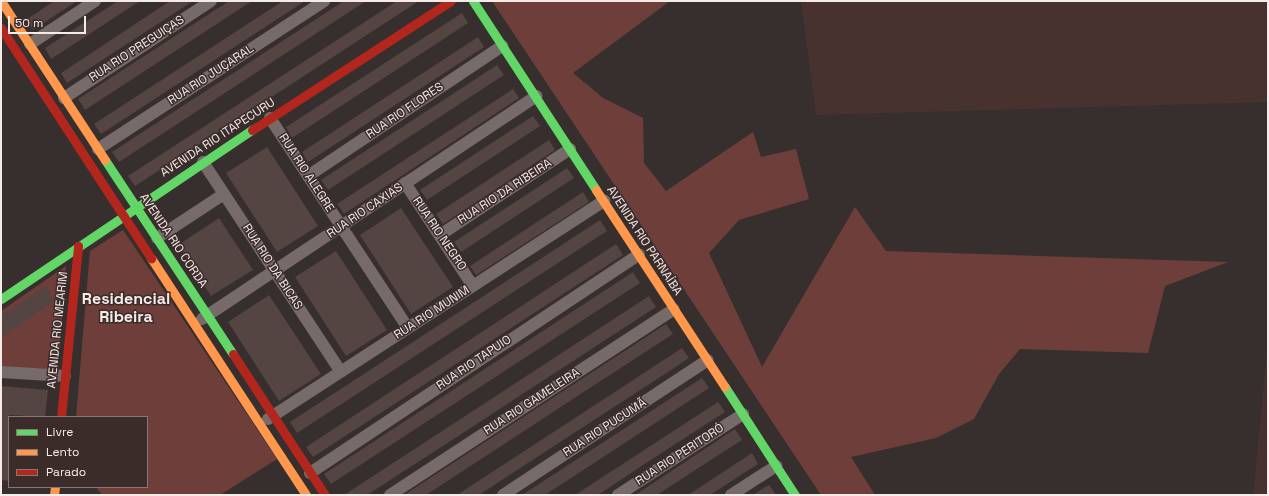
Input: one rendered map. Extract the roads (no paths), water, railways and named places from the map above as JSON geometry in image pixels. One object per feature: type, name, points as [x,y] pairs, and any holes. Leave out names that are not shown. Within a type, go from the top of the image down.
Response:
[{"type":"street","name":"AVENIDA RIO CORDA","points":[[1,1],[325,495]]},
{"type":"street","points":[[30,44],[95,1]]},
{"type":"street","name":"RUA RIO PREGUIÇAS","points":[[64,98],[211,1]]},
{"type":"street","name":"RUA RIO JUÇARAL","points":[[98,149],[324,1]]},
{"type":"street","name":"AVENIDA RIO ITAPECURU","points":[[1,299],[135,206],[451,1]]},
{"type":"street","name":"AVENIDA RIO PARNAÍBA","points":[[473,1],[796,495]]},
{"type":"street","points":[[1,28],[306,495]]},
{"type":"street","name":"RUA RIO FLORES","points":[[308,176],[502,46]]},
{"type":"street","name":"RUA RIO CAXIAS","points":[[194,324],[536,96]]},
{"type":"street","name":"RUA RIO ALEGRE","points":[[270,118],[408,328]]},
{"type":"street","name":"RUA RIO DA RIBEIRA","points":[[440,235],[570,150]]},
{"type":"street","name":"RUA RIO DA BICAS","points":[[203,162],[341,372]]},
{"type":"street","name":"RUA RIO NEGRO","points":[[406,183],[473,286]]},
{"type":"street","points":[[157,238],[224,194]]},
{"type":"street","name":"RUA RIO MUNIM","points":[[260,425],[604,201]]},
{"type":"street","name":"AVENIDA RIO MEARIM","points":[[61,416],[78,246]]},
{"type":"street","name":"RUA RIO TAPUIO","points":[[310,472],[639,254]]},
{"type":"street","name":"RUA RIO GAMELEIRA","points":[[390,495],[674,309]]},
{"type":"street","name":"RUA RIO PUCUMÃ","points":[[503,495],[708,360]]},
{"type":"street","points":[[1,372],[65,376]]},
{"type":"street","name":"RUA RIO PERITORÓ","points":[[618,495],[743,414]]},
{"type":"street","points":[[731,495],[776,466]]},
{"type":"district","name":"Residencial Ribeira","points":[[126,308]]}]
